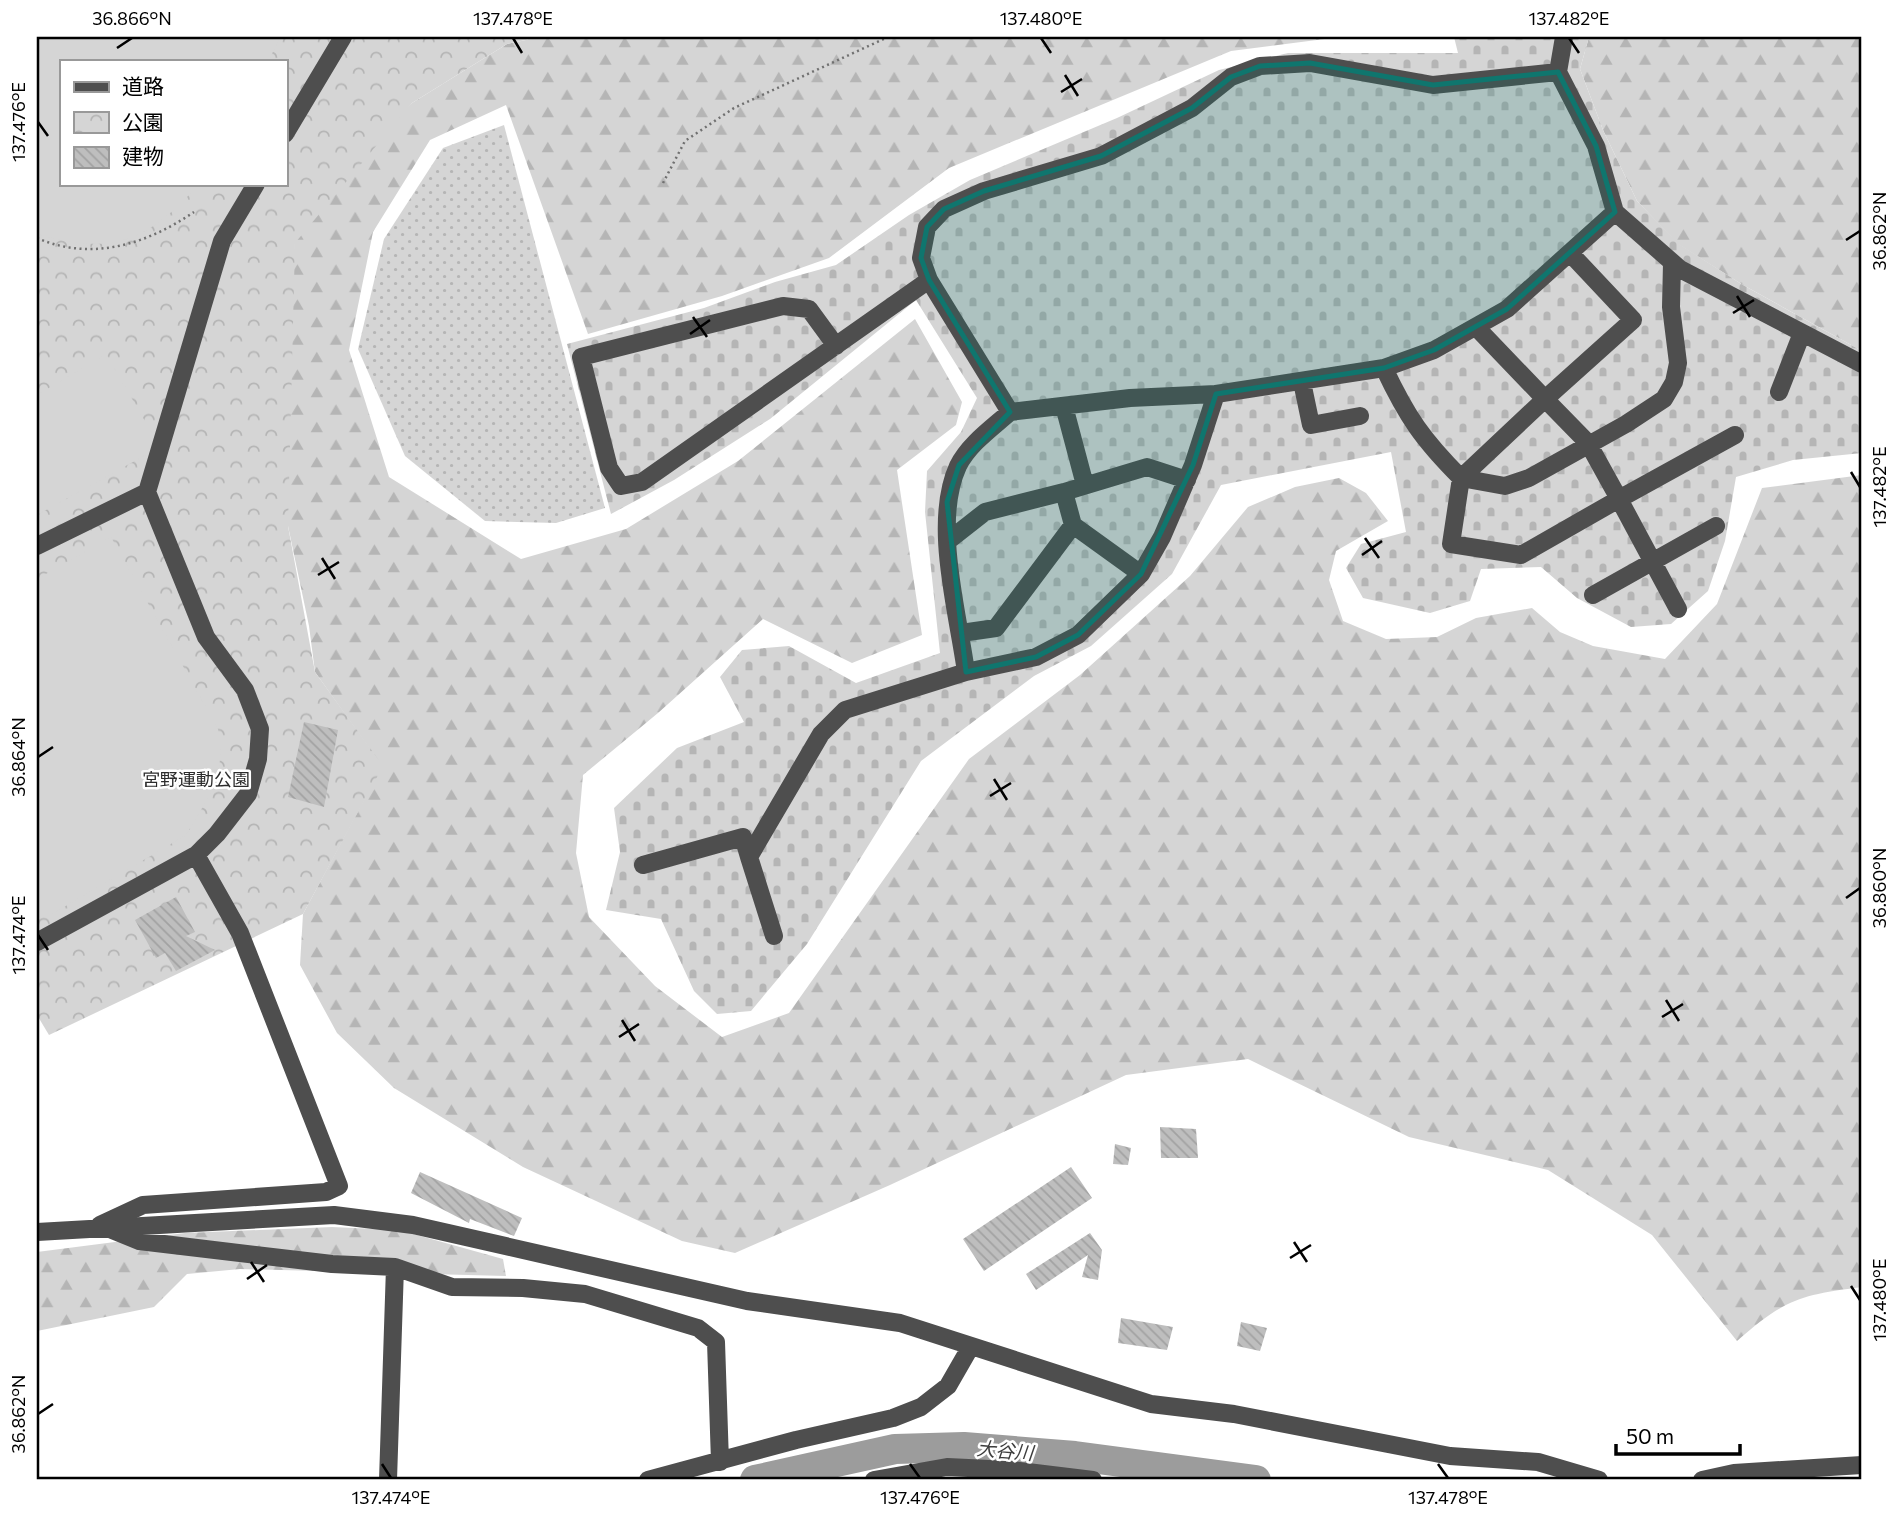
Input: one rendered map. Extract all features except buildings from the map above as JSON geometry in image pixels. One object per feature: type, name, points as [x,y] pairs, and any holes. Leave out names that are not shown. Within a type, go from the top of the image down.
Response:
[{"type":"street","points":[[287,131],[342,37]]},
{"type":"street","points":[[1564,37],[1558,72],[1596,146],[1615,212],[1672,263],[1862,365]]},
{"type":"street","points":[[1010,412],[929,280],[921,258],[927,227],[944,209],[984,191],[1101,156],[1192,108],[1231,77],[1260,66],[1310,63],[1433,85],[1558,72]]},
{"type":"street","points":[[37,942],[196,855],[217,834],[248,794],[258,759],[260,729],[245,690],[206,638],[147,492],[222,241],[255,186]]},
{"type":"street","points":[[966,672],[948,541],[947,502],[959,465],[974,444],[1010,412],[1130,398],[1216,394],[1384,368],[1434,350],[1507,309],[1615,212]]},
{"type":"street","points":[[1570,253],[1633,320],[1461,478],[1451,544],[1521,555],[1735,435]]},
{"type":"street","points":[[1384,368],[1406,414],[1433,450],[1461,478],[1505,486],[1529,478],[1648,411],[1664,399],[1674,382],[1678,363],[1671,307],[1672,263]]},
{"type":"street","points":[[836,346],[809,309],[783,306],[581,356],[609,468],[621,486],[642,482],[836,346],[929,280]]},
{"type":"street","points":[[1476,327],[1588,443],[1678,609]]},
{"type":"street","points":[[1779,392],[1802,333]]},
{"type":"street","points":[[1302,382],[1311,425],[1360,416]]},
{"type":"street","points":[[749,857],[821,734],[845,710],[966,672],[1037,657],[1079,635],[1141,574],[1162,537],[1187,480],[1216,394]]},
{"type":"street","points":[[1064,406],[1085,485]]},
{"type":"street","points":[[948,541],[985,512],[1147,467],[1187,480]]},
{"type":"street","points":[[37,546],[147,492]]},
{"type":"street","points":[[1064,492],[1073,525],[1141,574]]},
{"type":"street","points":[[961,633],[996,628],[1073,525]]},
{"type":"street","points":[[1593,595],[1716,526]]},
{"type":"street","points":[[643,865],[743,837],[774,936]]},
{"type":"street","points":[[90,1230],[143,1205],[326,1192],[340,1186],[240,933],[196,855]]},
{"type":"street","points":[[37,1232],[334,1215],[413,1225],[747,1301],[901,1323],[1151,1404],[1234,1414],[1450,1456],[1538,1462],[1599,1480]]},
{"type":"street","points":[[109,1229],[139,1241],[332,1264],[395,1267],[452,1287],[523,1288],[585,1294],[698,1328],[716,1342],[720,1462]]},
{"type":"street","points":[[388,1480],[395,1267]]},
{"type":"street","points":[[648,1480],[796,1440],[893,1418],[921,1407],[948,1386],[971,1346]]},
{"type":"street","points":[[1702,1480],[1734,1473],[1862,1465]]},
{"type":"street","points":[[874,1480],[947,1467],[1011,1470],[1093,1480]]},
{"type":"path","points":[[663,183],[685,141],[734,108],[888,37]]},
{"type":"path","points":[[37,238],[75,249],[139,243],[163,233],[194,212]]},
{"type":"highlighted area","points":[[1310,63],[1433,85],[1558,72],[1596,146],[1615,212],[1507,309],[1434,350],[1384,368],[1216,394],[1193,465],[1141,574],[1078,635],[1036,657],[966,672],[947,502],[959,465],[1010,412],[929,280],[921,258],[927,227],[944,209],[984,191],[1101,156],[1192,108],[1231,77],[1260,66]]},
{"type":"green space","name":"宮野運動公園","points":[[37,37],[540,37],[507,44],[412,103],[295,243],[288,526],[315,672],[383,766],[303,914],[49,1035],[37,1015]]},
{"type":"green space","points":[[37,37],[281,37],[269,60],[60,60],[60,186],[197,186],[163,219],[127,239],[86,244],[37,234]]},
{"type":"green space","points":[[540,37],[1340,37],[1231,51],[949,168],[829,258],[722,296],[588,334],[506,105],[430,140],[373,232],[349,350],[389,477],[521,559],[626,529],[738,461],[915,319],[962,402],[956,425],[897,470],[922,635],[852,663],[763,619],[658,713],[583,775],[576,853],[589,917],[655,986],[722,1037],[789,1013],[969,759],[1080,675],[1190,576],[1248,507],[1295,487],[1339,478],[1366,493],[1388,521],[1336,551],[1329,580],[1343,621],[1386,639],[1437,637],[1476,618],[1532,608],[1560,632],[1593,646],[1665,659],[1717,604],[1762,488],[1862,475],[1862,1287],[1794,1301],[1768,1316],[1737,1341],[1652,1235],[1548,1170],[1409,1137],[1248,1059],[1126,1075],[890,1185],[735,1253],[682,1241],[523,1167],[394,1088],[337,1033],[300,965],[303,914],[382,766],[315,672],[309,626],[288,526],[272,419],[295,242],[321,190],[412,103],[507,44]]},
{"type":"green space","points":[[1454,37],[1589,37],[1580,69],[1603,130],[1637,201],[1679,244],[1743,285],[1862,351],[1862,453],[1793,460],[1736,477],[1725,541],[1708,591],[1671,624],[1631,627],[1577,598],[1541,567],[1481,569],[1470,601],[1430,613],[1363,598],[1346,568],[1361,544],[1406,532],[1391,452],[1221,485],[1172,574],[1091,646],[1034,676],[921,761],[807,944],[751,1011],[717,1014],[694,991],[661,919],[606,910],[620,852],[614,808],[677,748],[744,722],[720,677],[742,650],[789,646],[856,683],[940,653],[925,512],[927,471],[961,432],[977,398],[916,300],[770,419],[674,480],[611,514],[567,344],[704,308],[775,282],[836,265],[909,215],[970,180],[1117,118],[1219,70],[1288,53],[1458,53]]},
{"type":"green space","points":[[1589,37],[1862,37],[1862,351],[1743,285],[1678,244],[1637,201],[1603,130],[1580,69]]},
{"type":"green space","points":[[504,125],[605,508],[556,523],[485,521],[405,456],[358,349],[384,239],[443,148]]},
{"type":"green space","points":[[106,354],[160,447],[37,515],[37,395]]},
{"type":"green space","points":[[111,537],[218,729],[221,752],[217,783],[186,835],[47,917],[37,918],[37,579]]},
{"type":"green space","points":[[332,1227],[399,1230],[503,1259],[506,1276],[240,1269],[187,1274],[154,1307],[37,1331],[37,1252],[185,1233]]},
{"type":"waterway","name":"大谷川","points":[[755,1480],[895,1449],[964,1447],[1075,1456],[1256,1480]]}]
